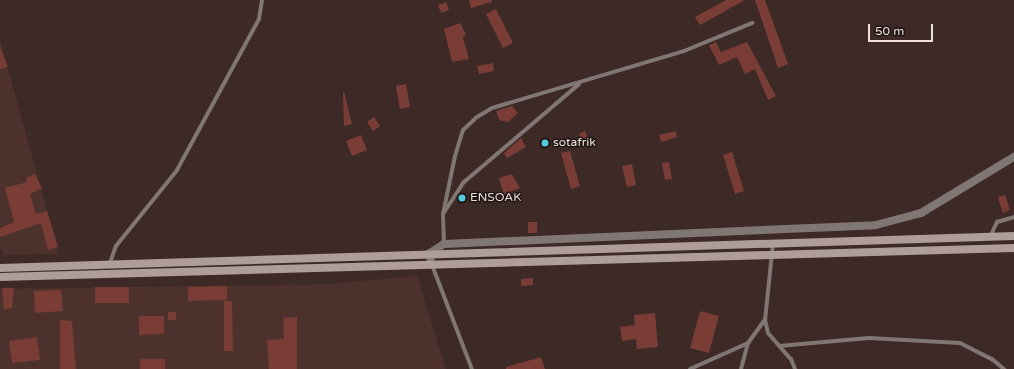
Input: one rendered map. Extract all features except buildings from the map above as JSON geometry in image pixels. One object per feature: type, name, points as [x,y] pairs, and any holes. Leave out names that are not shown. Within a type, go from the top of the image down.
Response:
[{"type":"street","points":[[430,253],[444,244],[876,226],[921,213],[1014,157]]},
{"type":"street","points":[[0,268],[110,263],[1014,236]]},
{"type":"street","points":[[0,278],[431,263],[773,253],[1014,248]]},
{"type":"street","points":[[430,253],[431,263]]},
{"type":"lane","points":[[110,263],[116,246],[177,170],[259,20],[262,0]]},
{"type":"lane","points":[[444,244],[443,214],[455,156],[469,123],[492,108],[684,51],[752,23]]},
{"type":"lane","points":[[443,214],[464,182],[580,83]]},
{"type":"lane","points":[[990,237],[997,222],[1014,217]]},
{"type":"lane","points":[[774,243],[765,320],[768,333],[791,359],[795,369]]},
{"type":"lane","points":[[431,263],[472,369]]},
{"type":"lane","points":[[741,369],[748,343],[765,320]]},
{"type":"lane","points":[[779,346],[869,338],[960,343],[992,359],[1004,369]]},
{"type":"lane","points":[[690,369],[748,343]]},
{"type":"shaded area","points":[[0,39],[59,254],[3,255],[0,245]]},
{"type":"shaded area","points":[[417,276],[446,369],[0,369],[0,289],[328,284]]},
{"type":"place","name":"sotafrik","points":[[545,143]]},
{"type":"place","name":"ENSOAK","points":[[462,198]]}]
